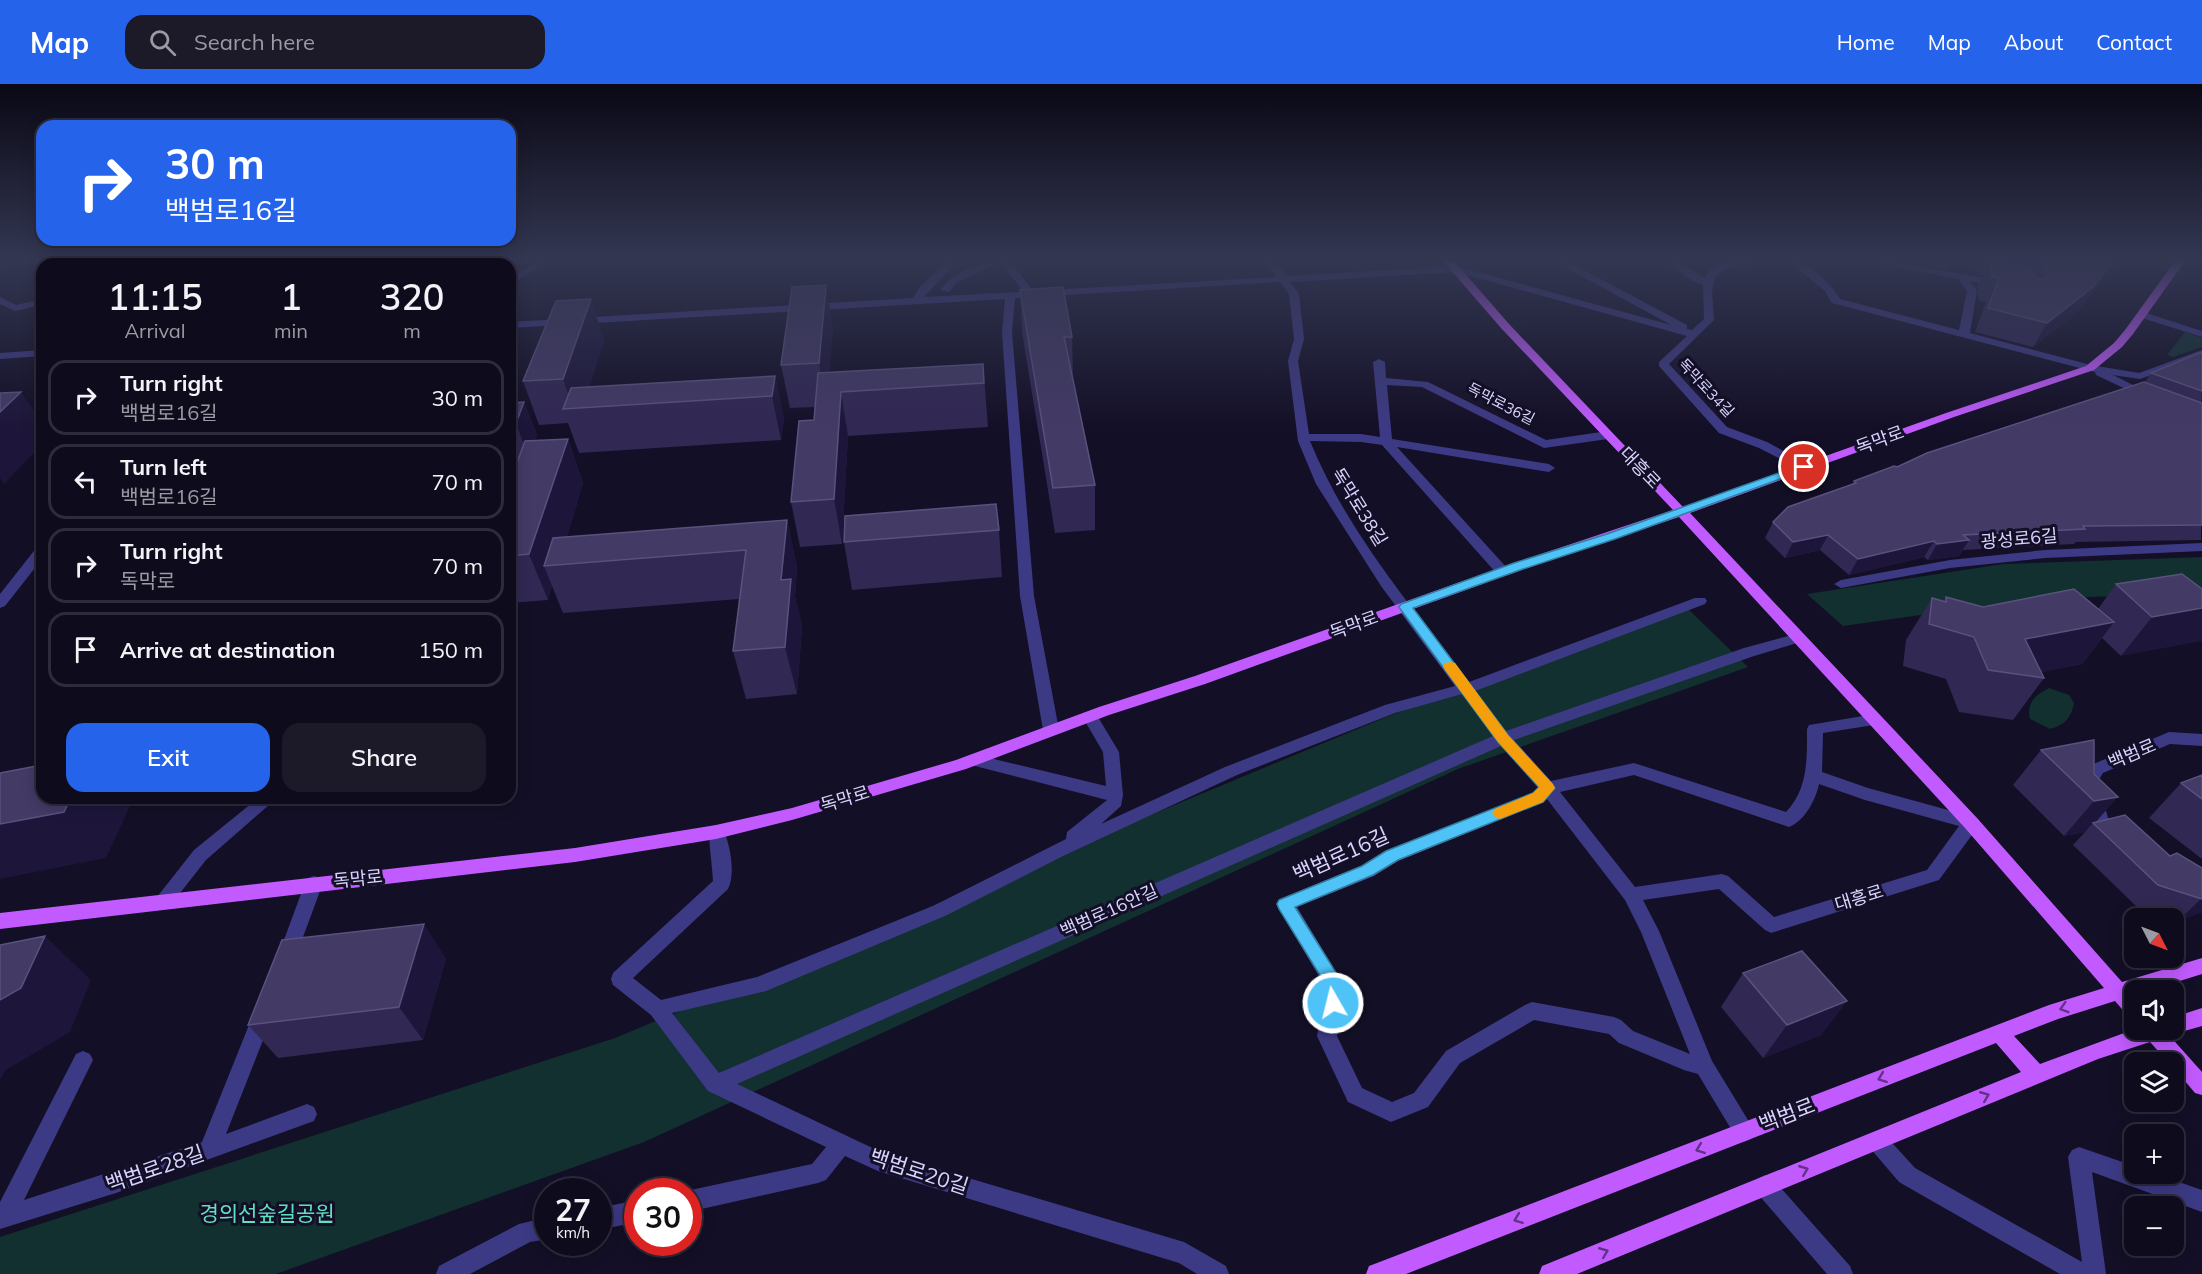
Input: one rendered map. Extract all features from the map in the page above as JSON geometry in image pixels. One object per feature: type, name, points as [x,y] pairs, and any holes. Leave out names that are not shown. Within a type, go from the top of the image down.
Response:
[{"type":"main road","name":"대흥로","points":[[1497,317],[1971,823],[2124,996]]},
{"type":"main road","name":"독막로","points":[[0,921],[314,883],[575,855],[716,832],[792,814],[973,759],[1090,716],[1200,680],[2090,368],[2118,345],[2142,317]]},
{"type":"main road","name":"백범로","points":[[1377,1274],[2055,1011],[2202,966]]},
{"type":"main road","points":[[2184,1022],[2202,1017]]},
{"type":"main road","points":[[1999,1033],[2037,1075]]},
{"type":"main road","points":[[1550,1274],[2094,1051],[2126,1040]]},
{"type":"main road","points":[[2163,1040],[2202,1086]]},
{"type":"street","points":[[516,326],[670,317]]},
{"type":"street","points":[[1008,317],[1007,332],[1027,596],[1052,730]]},
{"type":"street","name":"독막로38길","points":[[1297,317],[1299,339],[1293,361],[1304,437],[1322,484],[1386,583],[1405,607]]},
{"type":"street","points":[[1632,317],[1693,334]]},
{"type":"street","points":[[1665,317],[1693,334]]},
{"type":"street","name":"독막로34길","points":[[1709,317],[1709,320],[1663,364],[1723,430],[1763,445],[1804,467]]},
{"type":"street","points":[[1896,317],[2090,368],[2140,376],[2202,353]]},
{"type":"street","points":[[1964,334],[1967,317]]},
{"type":"street","points":[[2148,317],[2202,334]]},
{"type":"street","points":[[0,356],[36,354]]},
{"type":"street","points":[[1379,362],[1386,442],[1503,572]]},
{"type":"street","points":[[2090,368],[2150,397]]},
{"type":"street","name":"독막로36길","points":[[1381,381],[1424,384],[1544,444],[1608,435]]},
{"type":"street","points":[[1304,437],[1361,438],[1549,468]]},
{"type":"street","name":"광성로6길","points":[[1842,584],[1950,564],[2009,558],[2202,547]]},
{"type":"street","points":[[0,603],[36,558]]},
{"type":"street","points":[[658,1009],[676,1002],[759,985],[939,911],[1057,851],[1231,771],[1390,709],[1466,688],[1700,602]]},
{"type":"street","points":[[1405,607],[1503,738],[1548,788],[1631,895],[1650,931],[1704,1065],[1718,1092],[1744,1132]]},
{"type":"street","points":[[1503,738],[1749,652],[1799,638]]},
{"type":"street","points":[[1057,851],[1116,802],[1111,752],[1090,716]]},
{"type":"street","points":[[1548,788],[1634,769],[1789,820],[1803,807],[1815,776],[1815,729],[1875,720]]},
{"type":"street","name":"백범로16안길","points":[[715,1084],[1503,738]]},
{"type":"street","name":"백범로","points":[[2128,841],[2101,822],[2090,781],[2097,769],[2169,738],[2202,740]]},
{"type":"street","points":[[973,759],[1115,795]]},
{"type":"street","points":[[1815,776],[1865,794],[1971,823]]},
{"type":"street","name":"백범로16길","points":[[1548,788],[1538,798],[1392,856],[1368,871],[1285,904],[1336,987],[1326,1036],[1354,1095],[1391,1112],[1421,1100],[1453,1057],[1532,1011],[1614,1026],[1626,1037],[1691,1064],[1704,1065]]},
{"type":"street","points":[[163,902],[200,855],[262,804]]},
{"type":"street","name":"대흥로","points":[[1631,895],[1722,881],[1772,925],[1934,875],[1971,823]]},
{"type":"street","name":"백범로20길","points":[[716,832],[722,860],[722,884],[620,979],[658,1009],[715,1084],[878,1161],[1184,1253],[1218,1274]]},
{"type":"street","points":[[279,976],[314,883]]},
{"type":"street","points":[[209,1150],[270,998]]},
{"type":"street","points":[[2,1218],[83,1060]]},
{"type":"street","name":"백범로28길","points":[[2,1218],[209,1150],[308,1114]]},
{"type":"street","points":[[1877,1141],[1907,1175],[2082,1274]]},
{"type":"street","points":[[702,1198],[819,1173],[842,1144]]},
{"type":"street","points":[[2095,1274],[2079,1157],[2202,1201]]},
{"type":"street","points":[[1765,1186],[1842,1274]]},
{"type":"street","points":[[447,1274],[527,1232],[534,1231]]},
{"type":"green space","points":[[2185,332],[2202,338],[2202,347],[2173,357],[2167,355]]},
{"type":"green space","points":[[2202,557],[2202,593],[2033,599],[1843,626],[1807,594],[2003,564]]},
{"type":"green space","name":"경의선숲길공원","points":[[1688,609],[1748,667],[1458,769],[644,1142],[544,1178],[534,1178],[534,1181],[276,1274],[0,1274],[0,1237],[615,1038],[1391,715]]},
{"type":"green space","points":[[2049,688],[2069,695],[2074,703],[2066,720],[2050,729],[2030,719],[2029,713],[2033,700]]},
{"type":"building","points":[[550,317],[585,317],[563,379],[523,381]]},
{"type":"building","points":[[788,317],[823,317],[819,363],[781,365]]},
{"type":"building","points":[[1024,317],[1068,317],[1072,337],[1064,337],[1095,485],[1053,488]]},
{"type":"building","points":[[2022,317],[2055,317],[2047,323]]},
{"type":"building","points":[[2202,352],[2202,391],[2151,373]]},
{"type":"building","points":[[983,364],[984,383],[841,392],[834,499],[791,502],[799,421],[814,420],[818,373]]},
{"type":"building","points":[[775,376],[772,396],[563,409],[571,388]]},
{"type":"building","points":[[2144,382],[2202,403],[2202,525],[2083,526],[2085,529],[1963,535],[1969,540],[1937,544],[1934,541],[1858,559],[1828,535],[1793,542],[1773,522],[1788,507],[1856,483],[1854,481],[1894,466],[1897,467],[1927,453]]},
{"type":"building","points":[[21,392],[0,412],[0,393]]},
{"type":"building","points":[[524,402],[516,423],[516,403]]},
{"type":"building","points":[[568,439],[529,554],[516,555],[516,466],[525,441]]},
{"type":"building","points":[[996,504],[999,530],[844,542],[845,516]]},
{"type":"building","points":[[787,520],[781,580],[791,579],[785,647],[733,651],[746,550],[544,566],[553,538]]},
{"type":"building","points":[[2182,574],[2202,589],[2202,608],[2152,617],[2116,584]]},
{"type":"building","points":[[2074,589],[2114,622],[2025,639],[2044,678],[1988,670],[1974,637],[1929,624],[1932,598],[1946,602],[1946,597],[1983,607]]},
{"type":"building","points":[[2094,740],[2094,774],[2118,797],[2094,801],[2041,750]]},
{"type":"building","points":[[36,766],[36,804],[68,804],[64,812],[0,824],[0,773]]},
{"type":"building","points":[[2202,775],[2202,799],[2181,783]]},
{"type":"building","points":[[2125,815],[2170,856],[2177,853],[2202,868],[2202,899],[2158,885],[2093,823]]},
{"type":"building","points":[[424,924],[399,1007],[248,1025],[282,940]]},
{"type":"building","points":[[45,936],[21,988],[0,1000],[0,945]]},
{"type":"building","points":[[1802,951],[1847,1001],[1787,1025],[1743,973]]},
{"type":"slow traffic","points":[[1450,666],[1503,738],[1548,788],[1538,798],[1500,813]]},
{"type":"route","points":[[1333,1003],[1336,987],[1285,904],[1368,871],[1392,856],[1538,798],[1548,788],[1503,738],[1405,607],[1519,566],[1611,537],[1804,467]]}]
